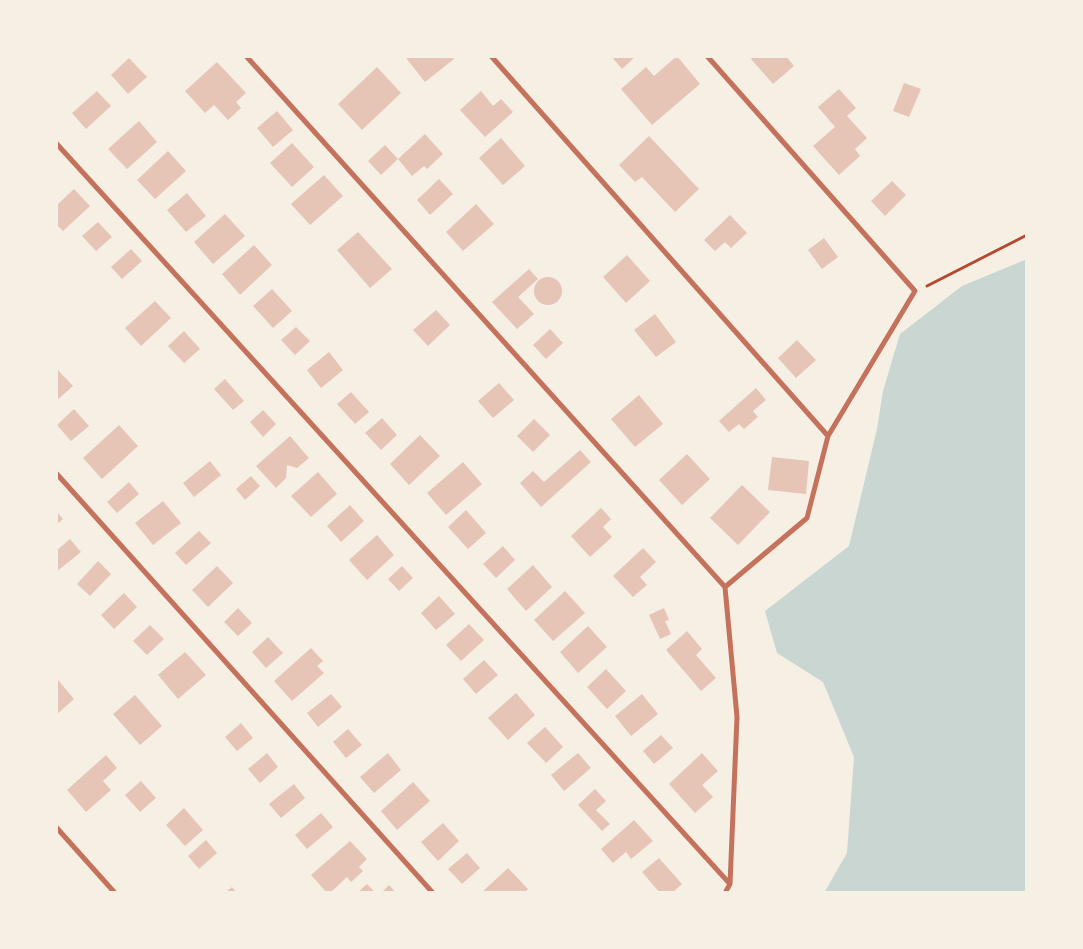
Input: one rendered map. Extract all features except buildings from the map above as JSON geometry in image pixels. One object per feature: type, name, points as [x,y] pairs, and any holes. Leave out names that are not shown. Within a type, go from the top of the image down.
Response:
[{"type":"street","points":[[246,56],[725,587],[737,717],[730,884],[725,893]]},
{"type":"street","points":[[491,56],[828,436]]},
{"type":"street","points":[[707,56],[915,291],[828,436],[807,518],[725,587]]},
{"type":"street","points":[[56,143],[730,884]]},
{"type":"street","points":[[56,473],[433,893]]},
{"type":"street","points":[[56,827],[115,893]]},
{"type":"path","points":[[915,291],[1027,235]]},
{"type":"shaded area","points":[[1027,259],[1027,893],[824,893],[847,853],[854,757],[823,682],[777,653],[765,611],[849,546],[877,429],[883,391],[900,334],[962,286]]}]
